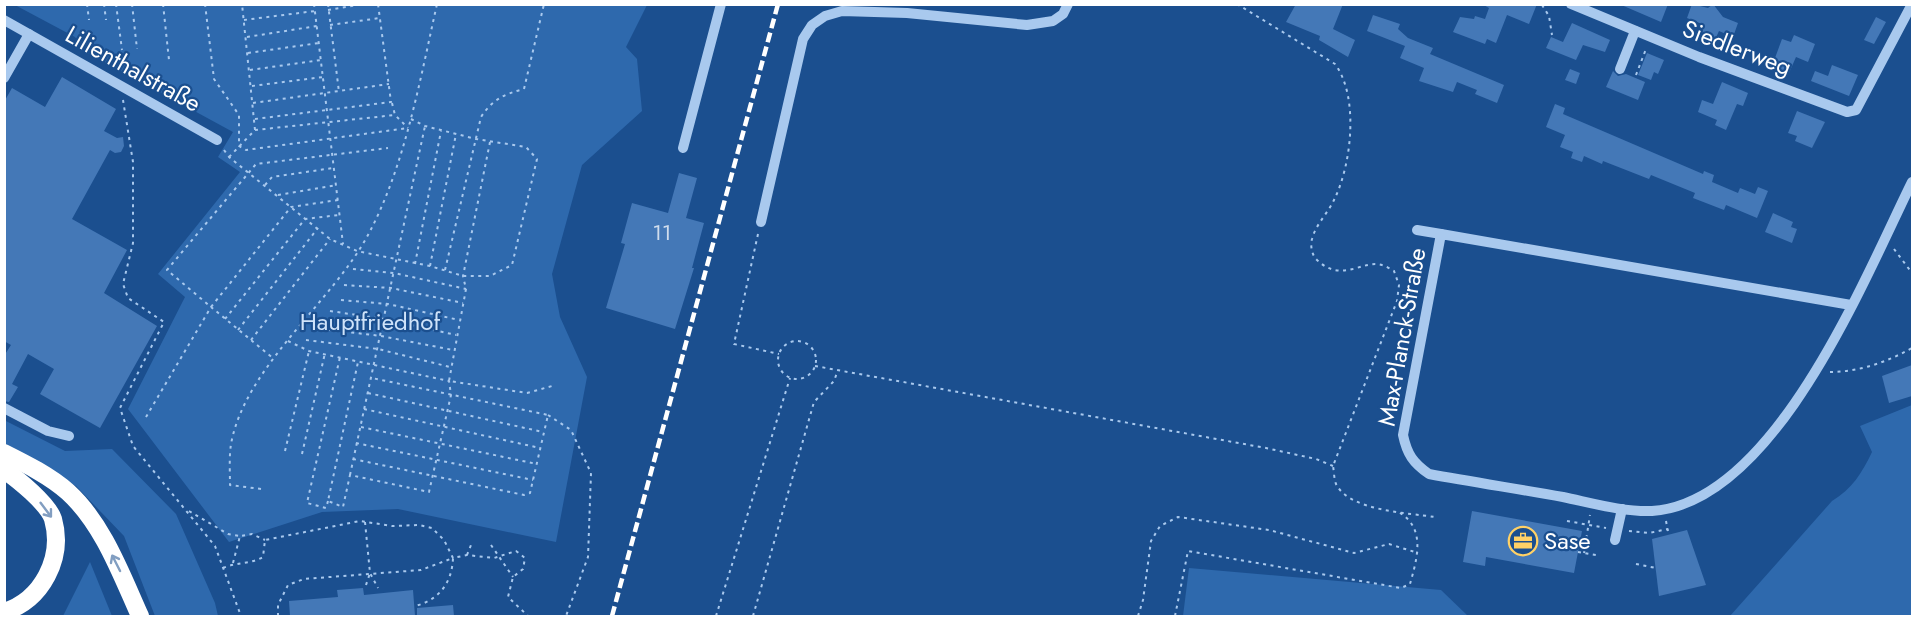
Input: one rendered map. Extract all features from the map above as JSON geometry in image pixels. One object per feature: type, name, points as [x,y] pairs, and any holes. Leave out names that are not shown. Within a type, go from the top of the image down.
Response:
[{"type":"highway","points":[[4,453],[42,474],[68,492],[91,519],[117,565],[140,616]]},
{"type":"highway","points":[[4,470],[35,496],[53,518],[56,556],[45,582],[18,608],[4,612]]},
{"type":"street","points":[[683,148],[721,4]]},
{"type":"street","points":[[760,222],[803,39],[812,25],[825,16],[842,11],[907,13],[1027,26],[1053,21],[1063,14],[1068,4]]},
{"type":"street","name":"Siedlerweg","points":[[1570,4],[1591,8],[1651,38],[1847,112],[1856,110],[1912,4]]},
{"type":"street","name":"Lilienthalstraße","points":[[4,20],[217,140]]},
{"type":"street","points":[[1620,69],[1635,31]]},
{"type":"street","name":"Lilienthalstraße","points":[[4,78],[29,34]]},
{"type":"street","name":"Max-Planck-Straße","points":[[1851,305],[1441,234],[1403,435],[1406,448],[1414,464],[1429,474],[1622,509],[1663,509],[1687,501],[1720,483],[1779,426],[1817,372],[1851,305],[1885,237],[1912,182]]},
{"type":"street","points":[[1417,230],[1441,234]]},
{"type":"street","points":[[4,408],[48,431],[69,436]]},
{"type":"street","points":[[1615,540],[1622,509]]},
{"type":"path","points":[[87,4],[89,20]]},
{"type":"path","points":[[104,4],[106,20]]},
{"type":"path","points":[[116,4],[122,50]]},
{"type":"path","points":[[132,4],[137,49]]},
{"type":"path","points":[[163,4],[169,60]]},
{"type":"path","points":[[204,4],[214,80],[239,115],[239,146]]},
{"type":"path","points":[[242,4],[255,130]]},
{"type":"path","points":[[314,4],[343,244]]},
{"type":"path","points":[[327,4],[339,92]]},
{"type":"path","points":[[328,10],[363,4]]},
{"type":"path","points":[[378,4],[394,115],[408,128]]},
{"type":"path","points":[[261,489],[230,485],[231,444],[251,394],[274,359],[357,251],[380,208],[411,119],[437,4]]},
{"type":"path","points":[[445,270],[481,117],[490,103],[505,94],[524,89],[544,4]]},
{"type":"path","points":[[601,4],[611,4]]},
{"type":"path","points":[[1237,4],[1335,64],[1342,73],[1350,97],[1347,156],[1336,197],[1312,236],[1314,258],[1326,267],[1343,271],[1380,264],[1394,271],[1399,285],[1397,301],[1333,466],[1336,484],[1350,499],[1367,506],[1435,518]]},
{"type":"path","points":[[1542,5],[1549,16],[1552,35]]},
{"type":"path","points":[[244,20],[315,11]]},
{"type":"path","points":[[330,25],[380,18]]},
{"type":"path","points":[[247,37],[317,26]]},
{"type":"path","points":[[1636,75],[1651,38]]},
{"type":"path","points":[[248,53],[319,43]]},
{"type":"path","points":[[250,70],[321,60]]},
{"type":"path","points":[[252,86],[323,76]]},
{"type":"path","points":[[120,84],[133,162],[133,243],[123,284],[128,298],[164,322],[120,408],[133,446],[215,546],[241,616]]},
{"type":"path","points":[[254,103],[389,84]]},
{"type":"path","points":[[255,119],[392,102]]},
{"type":"path","points":[[394,115],[255,130],[230,158],[330,239],[357,251],[430,266],[463,276],[490,276],[513,265],[537,159],[526,147],[476,139],[425,126],[411,119]]},
{"type":"path","points":[[328,501],[343,507],[392,288],[425,126]]},
{"type":"path","points":[[239,146],[246,150],[408,128]]},
{"type":"path","points":[[415,264],[441,130]]},
{"type":"path","points":[[430,266],[456,134]]},
{"type":"path","points":[[350,475],[429,492],[451,395],[450,367],[466,289],[463,276],[490,142]]},
{"type":"path","points":[[274,359],[167,270],[256,164],[388,148]]},
{"type":"path","points":[[265,185],[272,177],[334,168]]},
{"type":"path","points":[[278,195],[337,185]]},
{"type":"path","points":[[146,417],[211,307],[291,207],[338,200]]},
{"type":"path","points":[[225,319],[306,219],[340,215]]},
{"type":"path","points":[[760,222],[734,344],[779,354]]},
{"type":"path","points":[[238,330],[318,228]]},
{"type":"path","points":[[1885,237],[1912,273]]},
{"type":"path","points":[[251,340],[330,239]]},
{"type":"path","points":[[353,269],[394,273],[466,289]]},
{"type":"path","points":[[344,285],[392,288],[463,303]]},
{"type":"path","points":[[341,300],[388,304],[459,320]]},
{"type":"path","points":[[330,311],[384,319],[456,335]]},
{"type":"path","points":[[314,328],[381,336],[453,350]]},
{"type":"path","points":[[306,340],[378,349],[450,367]]},
{"type":"path","points":[[288,341],[309,351],[449,381],[527,393],[552,386]]},
{"type":"path","points":[[793,342],[806,344],[814,353],[815,366],[808,376],[790,378],[781,371],[779,354],[782,349],[793,342]]},
{"type":"path","points":[[1817,372],[1862,368],[1887,361],[1912,348]]},
{"type":"path","points":[[285,451],[309,351]]},
{"type":"path","points":[[302,454],[325,353]]},
{"type":"path","points":[[340,357],[307,503],[326,508],[357,362]]},
{"type":"path","points":[[815,366],[1266,448],[1316,459],[1333,466]]},
{"type":"path","points":[[753,616],[814,402],[834,381],[838,370]]},
{"type":"path","points":[[372,378],[548,415],[571,430],[591,473],[588,557],[567,616]]},
{"type":"path","points":[[716,616],[790,378]]},
{"type":"path","points":[[368,393],[543,432]]},
{"type":"path","points":[[364,409],[540,448]]},
{"type":"path","points":[[354,459],[524,495],[530,493],[534,480],[548,415]]},
{"type":"path","points":[[360,426],[537,464]]},
{"type":"path","points":[[356,443],[534,480]]},
{"type":"path","points":[[1584,553],[1592,503]]},
{"type":"path","points":[[186,509],[228,534],[240,536],[252,534],[265,540],[365,522],[392,526],[420,525],[432,528],[444,540],[453,558],[453,572],[436,597],[415,606]]},
{"type":"path","points":[[1175,616],[1188,551],[1401,588],[1410,584],[1419,553],[1414,530],[1408,518],[1397,511]]},
{"type":"path","points":[[1138,616],[1151,542],[1160,526],[1178,517],[1269,530],[1354,553],[1389,544],[1419,553]]},
{"type":"path","points":[[365,522],[369,573],[366,585]]},
{"type":"path","points":[[233,564],[240,536]]},
{"type":"path","points":[[224,567],[254,563],[263,557],[265,540]]},
{"type":"path","points":[[467,555],[471,545]]},
{"type":"path","points":[[491,545],[513,577]]},
{"type":"path","points":[[278,616],[282,595],[288,585],[304,579],[421,570],[467,555],[497,556],[516,551],[525,558],[523,569],[513,577],[508,597],[528,616]]},
{"type":"path","points":[[1578,552],[1596,555]]},
{"type":"path","points":[[1636,564],[1656,568]]},
{"type":"path","points":[[369,573],[378,588]]},
{"type":"green space","name":"Hauptfriedhof","points":[[15,5],[647,5],[626,47],[637,59],[642,111],[582,165],[552,274],[560,317],[587,377],[556,542],[398,509],[322,512],[229,542],[128,409],[185,297],[158,274],[240,172],[218,157],[233,132],[86,52],[75,37]]},
{"type":"green space","points":[[1912,405],[1912,616],[1730,616],[1832,501],[1851,486],[1860,474],[1872,452],[1860,426]]},
{"type":"green space","points":[[4,420],[65,451],[112,449],[176,514],[215,603],[218,616],[155,616],[124,536],[76,486],[5,446]]},
{"type":"green space","points":[[90,562],[112,616],[63,616]]},
{"type":"green space","points":[[1189,568],[1441,590],[1468,616],[1183,616]]},
{"type":"building","points":[[1296,4],[1343,4],[1333,29],[1355,40],[1348,57],[1319,40],[1320,36],[1286,22]]},
{"type":"building","points":[[1482,4],[1537,4],[1529,24],[1507,15],[1496,43],[1487,39],[1485,44],[1453,32],[1460,17],[1474,19],[1475,16],[1485,19],[1489,8]]},
{"type":"building","points":[[1619,4],[1668,4],[1661,22]]},
{"type":"building","points":[[1692,4],[1708,8],[1713,4],[1723,17],[1738,23],[1733,37],[1719,31],[1713,44],[1697,37],[1702,24],[1687,18]]},
{"type":"building","points":[[1373,15],[1400,24],[1398,29],[1408,38],[1433,48],[1430,54],[1504,85],[1497,103],[1475,94],[1477,90],[1457,82],[1453,92],[1419,81],[1424,68],[1400,58],[1405,46],[1367,31]]},
{"type":"building","points":[[1876,17],[1886,22],[1874,44],[1864,40]]},
{"type":"building","points":[[1572,23],[1610,40],[1605,52],[1583,45],[1576,60],[1546,48],[1551,37],[1563,42]]},
{"type":"building","points":[[1794,35],[1815,44],[1808,62],[1796,57],[1789,73],[1772,66],[1782,39],[1791,42]]},
{"type":"building","points":[[1647,53],[1664,60],[1658,74],[1654,72],[1651,80],[1638,75]]},
{"type":"building","points":[[1832,65],[1858,75],[1849,96],[1811,81],[1815,71],[1828,76]]},
{"type":"building","points":[[1570,69],[1580,73],[1576,84],[1565,80]]},
{"type":"building","points":[[1613,71],[1618,76],[1626,74],[1645,82],[1638,100],[1606,87]]},
{"type":"building","points":[[62,77],[116,109],[104,131],[117,138],[123,137],[124,146],[121,152],[115,153],[110,150],[72,219],[127,250],[104,293],[157,326],[100,428],[40,394],[54,369],[28,354],[12,384],[18,387],[9,402],[4,401],[4,356],[11,345],[4,341],[4,102],[12,88],[45,107]]},
{"type":"building","points":[[1722,82],[1748,93],[1743,106],[1737,104],[1726,130],[1715,125],[1717,120],[1698,112],[1702,100],[1713,104]]},
{"type":"building","points":[[1555,104],[1565,108],[1563,114],[1703,174],[1704,171],[1714,175],[1712,182],[1738,193],[1740,188],[1755,194],[1758,187],[1768,191],[1757,218],[1726,205],[1724,210],[1693,198],[1695,193],[1651,175],[1649,179],[1584,156],[1582,162],[1571,158],[1573,152],[1560,147],[1565,135],[1546,127]]},
{"type":"building","points":[[1797,111],[1825,122],[1812,148],[1795,141],[1797,136],[1788,133]]},
{"type":"building","points":[[679,173],[697,178],[686,218],[704,223],[692,268],[694,268],[675,329],[606,308],[625,244],[621,243],[632,203],[668,213]]},
{"type":"building","points":[[1773,213],[1793,222],[1791,227],[1797,229],[1792,243],[1765,232]]},
{"type":"building","points":[[1912,365],[1912,396],[1889,403],[1882,376]]},
{"type":"building","name":"Sase","points":[[1472,511],[1582,531],[1574,573],[1486,557],[1485,566],[1463,562]]},
{"type":"building","points":[[1687,530],[1706,585],[1659,596],[1652,539]]},
{"type":"building","points":[[363,588],[364,595],[413,590],[415,616],[290,616],[289,601],[338,597],[337,590]]},
{"type":"building","points":[[453,605],[454,616],[417,616],[417,608]]},
{"type":"railway","points":[[612,616],[778,4]]},
{"type":"place","name":"Sase","points":[[1523,541]]}]
